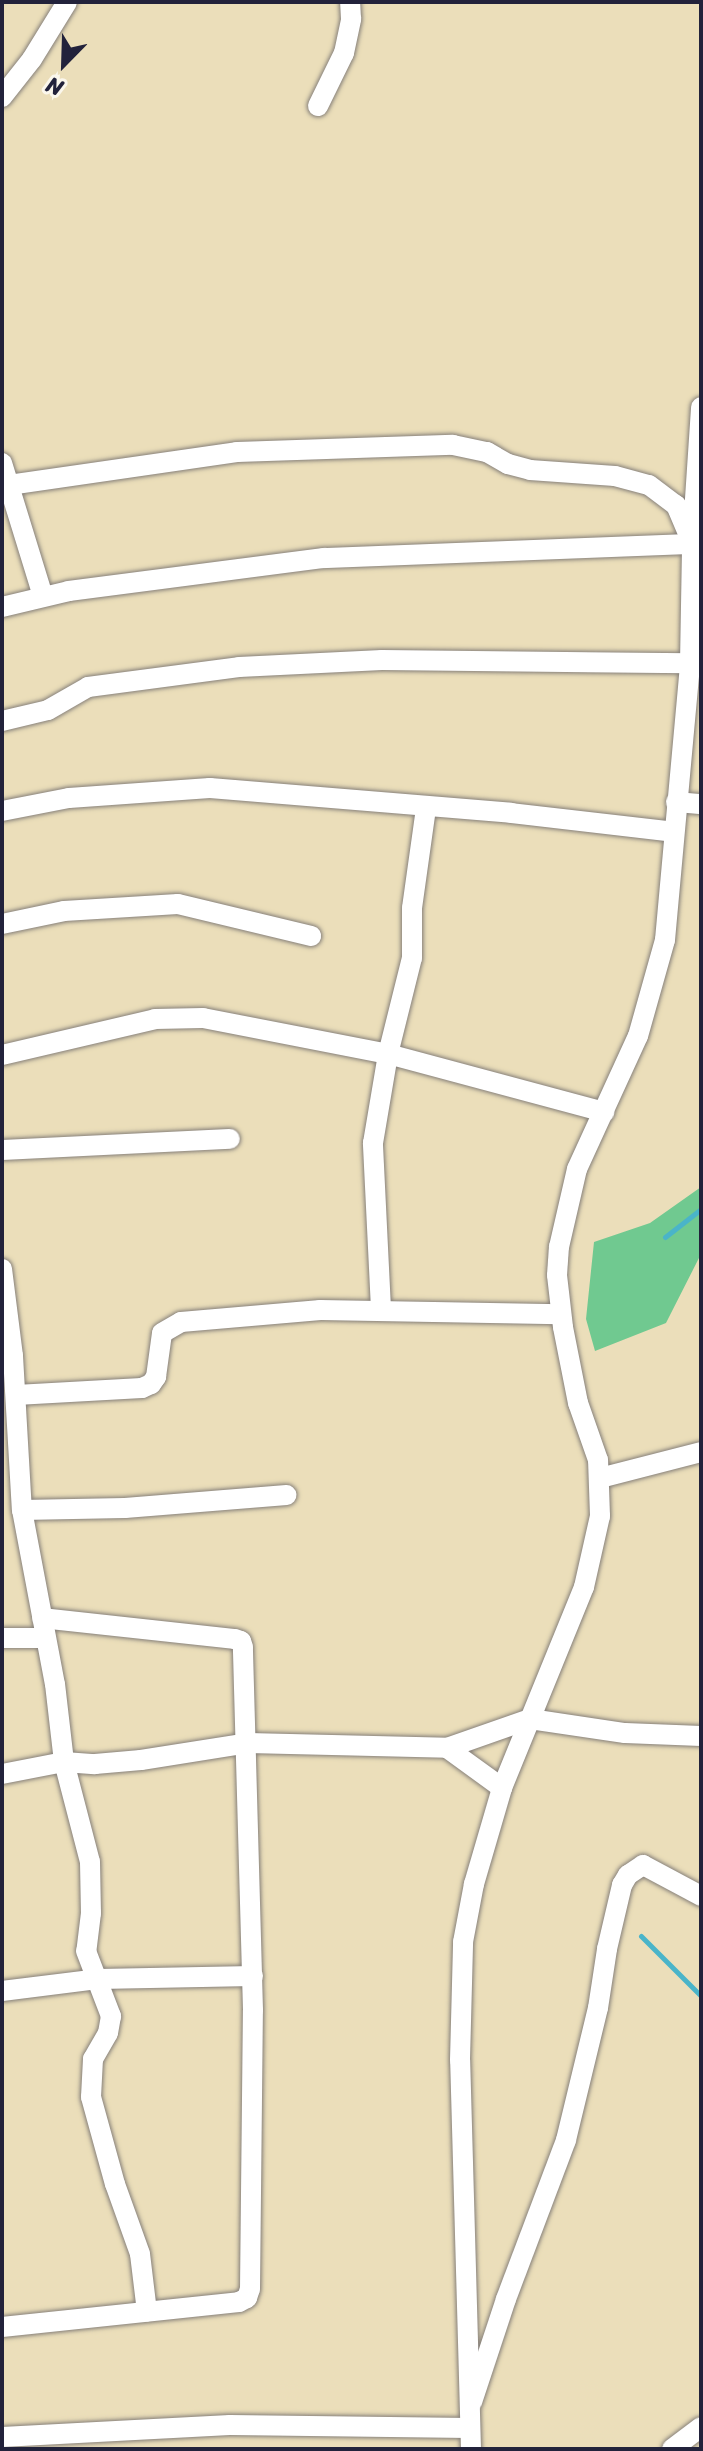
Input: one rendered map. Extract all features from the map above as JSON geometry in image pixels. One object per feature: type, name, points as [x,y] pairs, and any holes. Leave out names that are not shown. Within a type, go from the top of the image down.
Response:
[{"type":"street","points":[[2,97],[32,59],[67,2]]},
{"type":"street","points":[[318,106],[344,53],[351,19],[350,2]]},
{"type":"street","points":[[469,2429],[460,2060],[463,1942],[474,1884],[502,1788],[584,1587],[600,1516],[598,1460],[571,1373],[557,1275],[565,1208],[577,1169],[638,1036],[665,940],[690,663],[692,544],[701,407]]},
{"type":"street","points":[[6,486],[237,452],[453,445],[487,452],[508,464],[530,470],[615,476],[649,485],[676,505],[692,544]]},
{"type":"street","points":[[2,463],[6,486],[43,596]]},
{"type":"street","points":[[2,607],[43,596],[324,558],[692,544]]},
{"type":"street","points":[[2,721],[48,710],[88,687],[239,667],[382,660],[690,663]]},
{"type":"street","points":[[2,811],[69,798],[210,788],[511,813],[674,832]]},
{"type":"street","points":[[676,802],[701,804]]},
{"type":"street","points":[[381,1309],[372,1155],[388,1054],[412,958],[412,908],[426,808]]},
{"type":"street","points":[[2,924],[64,911],[178,904],[311,936]]},
{"type":"street","points":[[2,1055],[178,1017],[242,1023],[388,1054],[604,1112]]},
{"type":"street","points":[[2,1150],[230,1139]]},
{"type":"street","points":[[2,1269],[16,1395],[22,1510],[55,1684],[64,1762],[90,1862],[92,1899],[86,1951],[99,1979],[110,2025],[93,2059],[91,2097],[115,2184],[140,2254],[147,2312]]},
{"type":"street","points":[[16,1395],[151,1384],[156,1377],[162,1333],[181,1322],[297,1311],[381,1309],[561,1314]]},
{"type":"street","points":[[600,1478],[701,1452]]},
{"type":"street","points":[[22,1510],[125,1508],[286,1495]]},
{"type":"street","points":[[2,1638],[43,1628],[241,1641],[248,1743],[253,1976],[250,2289],[247,2298],[239,2302],[2,2327]]},
{"type":"street","points":[[2,1774],[64,1762],[95,1764],[141,1760],[248,1743],[447,1748],[530,1719],[625,1733],[701,1736]]},
{"type":"street","points":[[447,1748],[502,1788]]},
{"type":"street","points":[[469,2429],[566,2140],[595,2023],[622,1885],[628,1875],[643,1865],[701,1896]]},
{"type":"street","points":[[2,1991],[99,1979],[253,1976]]},
{"type":"street","points":[[2,2437],[230,2425],[469,2429]]},
{"type":"street","points":[[672,2449],[701,2427]]},
{"type":"green space","points":[[701,1187],[701,1254],[666,1323],[595,1351],[586,1319],[594,1242],[650,1223]]},
{"type":"waterway","points":[[665,1237],[701,1209]]},
{"type":"waterway","points":[[641,1936],[701,1996]]}]
